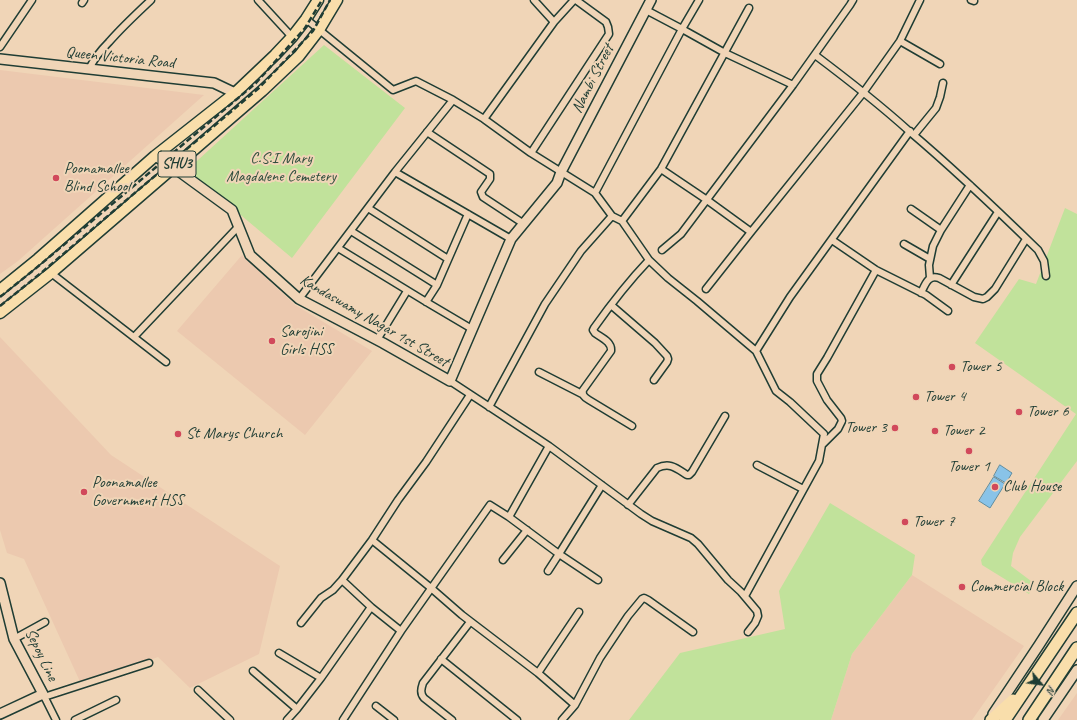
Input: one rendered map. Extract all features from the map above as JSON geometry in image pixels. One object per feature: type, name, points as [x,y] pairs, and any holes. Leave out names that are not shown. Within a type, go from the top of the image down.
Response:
[{"type":"highway","points":[[1005,720],[1077,612]]},
{"type":"highway","points":[[1029,720],[1077,648]]},
{"type":"highway","points":[[990,720],[1014,699],[1034,677]]},
{"type":"main road","name":"SHU3","points":[[0,290],[38,260],[156,156],[235,93],[292,37],[318,0]]},
{"type":"main road","name":"SHU3","points":[[0,313],[51,273],[262,92],[299,56],[319,30],[337,0]]},
{"type":"street","points":[[0,47],[32,0]]},
{"type":"street","points":[[89,69],[106,45],[125,24],[151,0]]},
{"type":"street","points":[[258,0],[292,37]]},
{"type":"street","points":[[534,0],[554,22]]},
{"type":"street","points":[[484,119],[554,22],[575,0],[606,22],[609,34],[531,153]]},
{"type":"street","name":"Nambi Street","points":[[450,381],[511,239],[557,183],[561,172],[650,0]]},
{"type":"street","points":[[595,193],[682,29],[699,0]]},
{"type":"street","points":[[706,289],[863,92],[900,41],[920,0]]},
{"type":"street","points":[[662,250],[681,234],[707,200],[815,55],[850,1]]},
{"type":"street","points":[[622,221],[661,169],[749,8]]},
{"type":"street","points":[[646,10],[725,53],[793,85]]},
{"type":"street","points":[[306,19],[393,90],[416,81],[453,100],[484,119],[531,153],[595,193],[612,216],[622,221],[649,260],[668,278],[756,351],[776,391],[824,434],[819,461],[745,596]]},
{"type":"street","points":[[900,41],[940,64]]},
{"type":"street","points":[[815,55],[863,92],[912,133],[970,185],[1038,250],[1044,262],[1046,276]]},
{"type":"street","name":"Queen Victoria Road","points":[[0,59],[214,83],[235,93]]},
{"type":"street","points":[[756,351],[790,297],[832,240],[912,133],[936,108],[943,83]]},
{"type":"street","points":[[299,299],[395,172],[453,100]]},
{"type":"street","points":[[427,132],[488,173],[490,177],[481,192],[484,197],[524,224]]},
{"type":"street","name":"Kandaswamy Nagar 1st Street","points":[[156,156],[232,210],[250,256],[299,299],[450,381]]},
{"type":"street","points":[[661,169],[751,232]]},
{"type":"street","points":[[395,172],[511,239]]},
{"type":"street","points":[[930,278],[929,265],[933,246],[941,230],[970,185]]},
{"type":"street","points":[[368,208],[448,259]]},
{"type":"street","points":[[911,209],[941,230]]},
{"type":"street","points":[[952,285],[998,212]]},
{"type":"street","points":[[426,302],[437,285],[468,214]]},
{"type":"street","points":[[489,407],[544,304],[581,251],[612,216]]},
{"type":"street","points":[[134,337],[238,227]]},
{"type":"street","points":[[351,231],[437,285]]},
{"type":"street","points":[[921,293],[930,278],[934,276],[974,297],[983,299],[987,297],[995,289],[1026,239]]},
{"type":"street","points":[[832,240],[876,270],[921,293],[948,311]]},
{"type":"street","points":[[904,244],[930,259]]},
{"type":"street","points":[[338,248],[472,329]]},
{"type":"street","points":[[582,394],[583,390],[612,348],[610,344],[593,330],[594,328],[610,305],[649,260]]},
{"type":"street","points":[[822,444],[838,429],[842,421],[827,400],[817,381],[817,374],[876,270]]},
{"type":"street","points":[[51,273],[166,362]]},
{"type":"street","points":[[377,340],[407,291]]},
{"type":"street","points":[[610,305],[668,356],[667,362],[654,380]]},
{"type":"street","points":[[539,372],[582,394],[584,397],[632,426]]},
{"type":"street","points":[[450,381],[549,446],[640,514],[652,521],[691,538],[757,611],[758,616],[748,632]]},
{"type":"street","points":[[301,623],[321,598],[333,590],[342,580],[372,540],[470,395]]},
{"type":"street","points":[[628,505],[657,468],[663,465],[671,466],[689,475],[725,416]]},
{"type":"street","points":[[509,517],[549,446]]},
{"type":"street","points":[[757,465],[803,489]]},
{"type":"street","points":[[548,571],[602,485]]},
{"type":"street","points":[[343,720],[401,631],[490,505],[598,580]]},
{"type":"street","points":[[503,560],[526,530]]},
{"type":"street","points":[[372,540],[470,622],[538,673],[575,704]]},
{"type":"street","points":[[342,580],[371,607],[401,631]]},
{"type":"street","name":"Sepoy Line","points":[[0,583],[3,609],[14,639],[44,695],[0,714]]},
{"type":"street","points":[[990,720],[1077,586]]},
{"type":"street","points":[[562,720],[575,704],[600,658],[628,616],[642,599],[644,598],[648,600],[693,632]]},
{"type":"street","points":[[287,720],[321,678],[371,607]]},
{"type":"street","points":[[538,673],[579,612]]},
{"type":"street","points":[[14,639],[46,622]]},
{"type":"street","points":[[452,720],[424,698],[421,694],[421,689],[423,683],[470,622]]},
{"type":"street","points":[[279,653],[321,678]]},
{"type":"street","points":[[441,659],[517,720]]},
{"type":"street","points":[[56,720],[44,695],[149,663]]},
{"type":"street","points":[[1043,720],[1077,670]]},
{"type":"street","points":[[253,671],[297,709]]},
{"type":"street","points":[[198,690],[230,720]]},
{"type":"street","points":[[75,720],[116,700]]},
{"type":"street","points":[[376,706],[394,720]]},
{"type":"shaded area","name":"Poonamallee Blind School","points":[[0,70],[204,95],[18,261],[0,274]]},
{"type":"shaded area","name":"Sarojini Girls HSS","points":[[242,255],[295,305],[372,351],[305,435],[177,331]]},
{"type":"shaded area","name":"Poonamallee Government HSS","points":[[0,337],[111,455],[280,566],[259,654],[190,688],[158,657],[82,686],[24,559],[7,553],[0,530]]},
{"type":"shaded area","points":[[912,575],[1024,646],[972,720],[831,720],[852,654]]},
{"type":"shaded area","points":[[1077,693],[1077,720],[1058,720]]},
{"type":"green space","name":"C.S.I Mary Magdalene Cemetery","points":[[324,45],[405,108],[292,258],[187,170]]},
{"type":"green space","points":[[1065,208],[1077,214],[1077,461],[1020,537],[1013,553],[1011,566],[1035,584],[1029,594],[982,565],[981,560],[1076,414],[975,343],[1019,279],[1036,284]]},
{"type":"green space","points":[[830,503],[915,555],[912,575],[852,654],[831,720],[629,720],[680,653],[785,629],[779,591]]},
{"type":"water","points":[[1000,465],[1012,473],[1006,483],[994,476]]},
{"type":"water","points":[[994,477],[1005,484],[990,508],[979,501]]},
{"type":"railway","points":[[0,297],[256,83],[305,28],[322,0]]},
{"type":"railway","points":[[0,306],[259,88],[313,31],[330,0]]},
{"type":"place","name":"Poonamallee Blind School","points":[[56,178]]},
{"type":"place","name":"Sarojini Girls HSS","points":[[272,341]]},
{"type":"place","name":"Tower 5","points":[[952,367]]},
{"type":"place","name":"Tower 4","points":[[916,397]]},
{"type":"place","name":"Tower 6","points":[[1019,412]]},
{"type":"place","name":"Tower 3","points":[[895,428]]},
{"type":"place","name":"Tower 2","points":[[935,431]]},
{"type":"place","name":"St Marys Church","points":[[178,434]]},
{"type":"place","name":"Tower 1","points":[[969,451]]},
{"type":"place","name":"Club House","points":[[995,487]]},
{"type":"place","name":"Poonamallee Government HSS","points":[[84,492]]},
{"type":"place","name":"Tower 7","points":[[905,522]]},
{"type":"place","name":"Commercial Block","points":[[962,587]]}]
